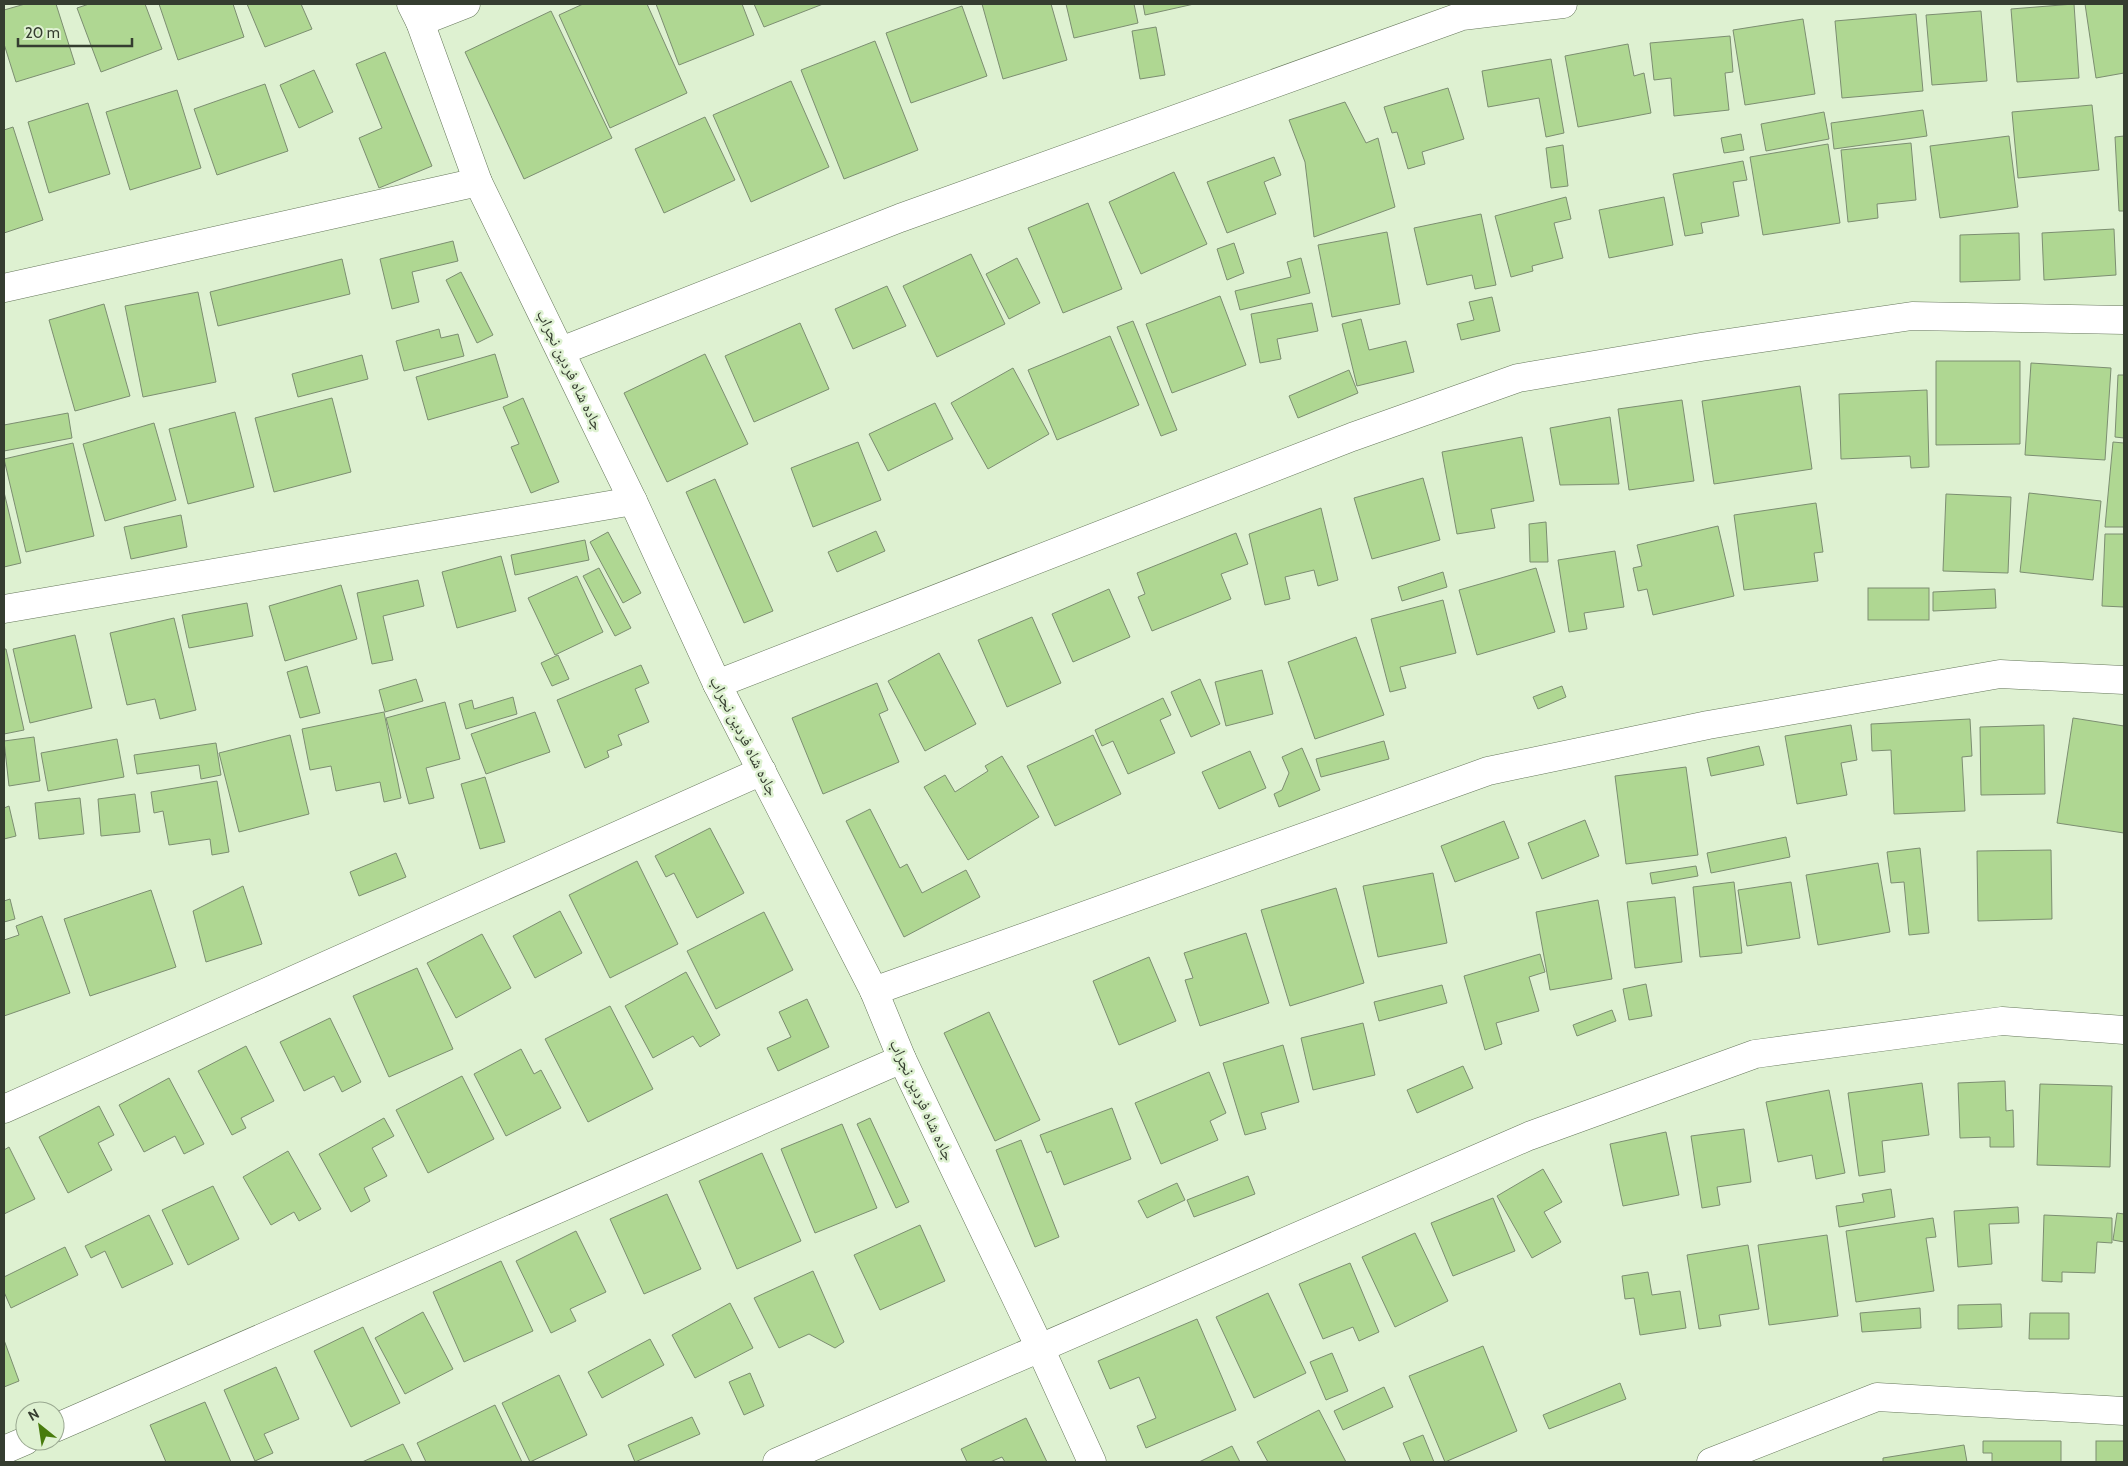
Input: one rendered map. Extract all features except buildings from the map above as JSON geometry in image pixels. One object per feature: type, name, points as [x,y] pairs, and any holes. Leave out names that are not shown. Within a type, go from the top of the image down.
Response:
[{"type":"street","points":[[416,13],[466,4]]},
{"type":"street","points":[[561,351],[900,218],[1462,16],[1563,4]]},
{"type":"street","name":"جاده شاه فردین نجراب","points":[[416,13],[478,182],[633,501],[717,684],[874,991],[902,1059],[1040,1348],[1092,1462]]},
{"type":"street","points":[[4,288],[478,182]]},
{"type":"street","points":[[717,684],[1343,440],[1518,378],[1701,347],[1912,316],[2124,320]]},
{"type":"street","points":[[4,609],[633,501]]},
{"type":"street","points":[[874,991],[1488,771],[1708,725],[2000,674],[2124,680]]},
{"type":"street","points":[[4,1109],[762,771]]},
{"type":"street","points":[[777,1462],[1529,1136],[1755,1054],[2002,1021],[2124,1030]]},
{"type":"street","points":[[65,1424],[902,1059]]},
{"type":"street","points":[[1711,1462],[1877,1397],[2124,1411]]}]
